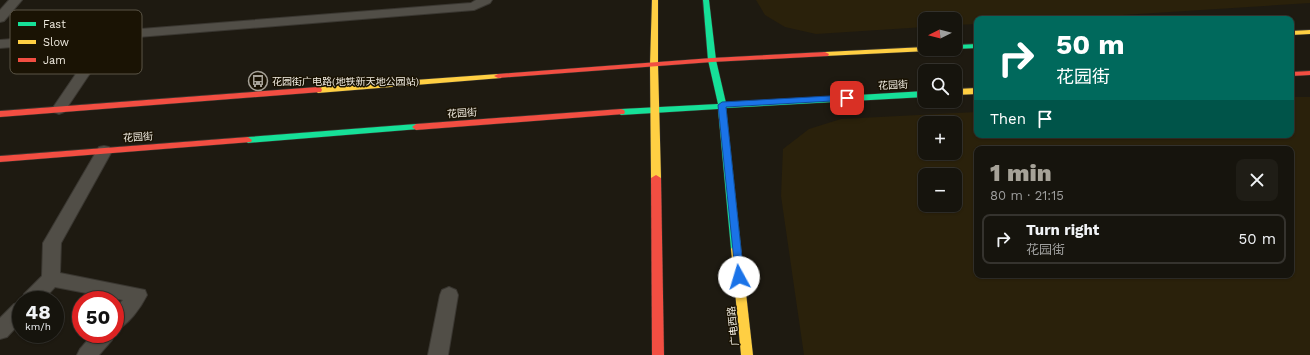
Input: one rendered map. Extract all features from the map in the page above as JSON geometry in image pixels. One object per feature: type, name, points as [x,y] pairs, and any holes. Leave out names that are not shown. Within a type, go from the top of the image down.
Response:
[{"type":"main road","points":[[655,0],[654,64],[658,355]]},
{"type":"main road","name":"广电西路","points":[[706,0],[712,60],[722,105],[747,355]]},
{"type":"main road","points":[[1294,33],[1310,32]]},
{"type":"main road","points":[[962,47],[974,46]]},
{"type":"main road","points":[[0,114],[654,64],[918,49]]},
{"type":"main road","points":[[1294,74],[1310,73]]},
{"type":"main road","points":[[962,92],[974,91]]},
{"type":"main road","name":"花园街","points":[[0,159],[655,109],[918,94]]},
{"type":"lane","points":[[0,18],[16,0]]},
{"type":"lane","points":[[142,32],[474,6],[486,0]]},
{"type":"lane","points":[[0,44],[10,43]]},
{"type":"lane","points":[[59,109],[83,74]]},
{"type":"lane","points":[[40,291],[51,279],[52,243],[104,151]]},
{"type":"lane","points":[[51,279],[116,291]]},
{"type":"lane","points":[[124,292],[138,295],[124,311]]},
{"type":"lane","points":[[438,355],[449,295]]},
{"type":"lane","points":[[0,331],[12,319]]},
{"type":"lane","points":[[87,355],[97,343]]},
{"type":"shaded area","points":[[756,0],[1310,0],[1310,3],[1107,16],[974,16],[974,24],[962,25],[962,12],[918,12],[918,27],[816,34],[785,27],[765,15]]},
{"type":"shaded area","points":[[1294,97],[1310,97],[1310,355],[804,355],[781,196],[783,149],[809,129],[841,119],[974,112],[974,138],[1294,138]]},
{"type":"traffic: fast","points":[[706,0],[712,60],[722,105],[736,249]]},
{"type":"traffic: fast","points":[[962,47],[974,46]]},
{"type":"traffic: fast","points":[[621,112],[918,94]]},
{"type":"traffic: fast","points":[[248,140],[416,127]]},
{"type":"traffic: slow","points":[[655,0],[654,64],[656,178]]},
{"type":"traffic: slow","points":[[1294,33],[1310,32]]},
{"type":"traffic: slow","points":[[825,54],[918,49]]},
{"type":"traffic: slow","points":[[318,90],[498,76]]},
{"type":"traffic: slow","points":[[962,92],[974,91]]},
{"type":"traffic: slow","points":[[736,249],[747,355]]},
{"type":"traffic: jam","points":[[498,76],[712,60],[825,54]]},
{"type":"traffic: jam","points":[[1294,74],[1310,73]]},
{"type":"traffic: jam","points":[[0,114],[318,90]]},
{"type":"traffic: jam","points":[[416,127],[621,112]]},
{"type":"traffic: jam","points":[[0,159],[248,140]]},
{"type":"traffic: jam","points":[[656,178],[658,355]]},
{"type":"place","name":"花园街广电路(地铁新天地公园站)","points":[[258,81]]},
{"type":"route","points":[[739,277],[722,105],[847,98]]}]
